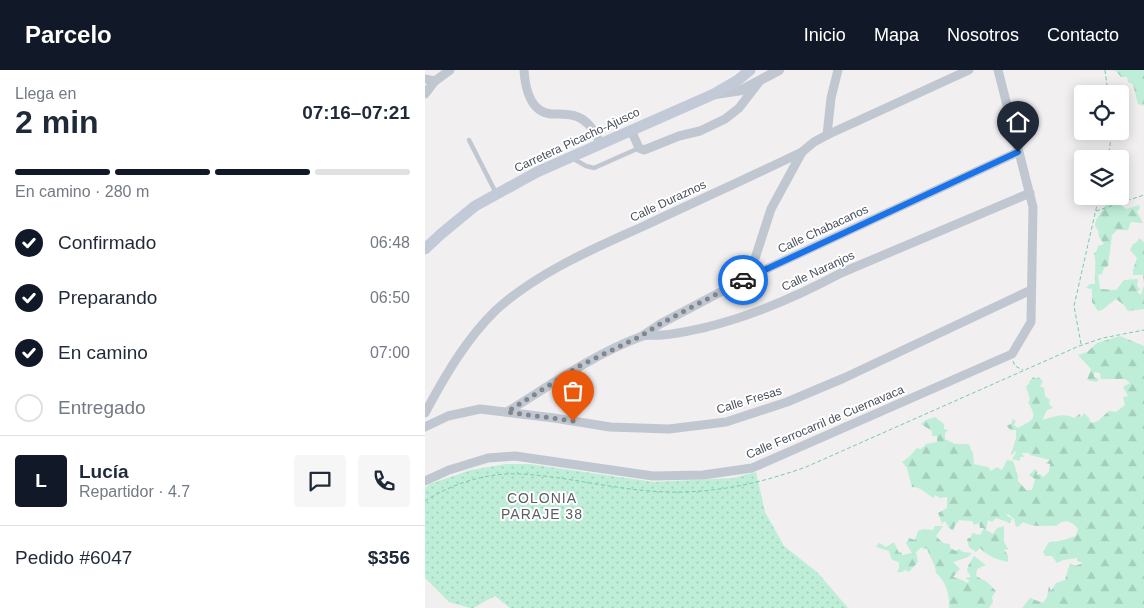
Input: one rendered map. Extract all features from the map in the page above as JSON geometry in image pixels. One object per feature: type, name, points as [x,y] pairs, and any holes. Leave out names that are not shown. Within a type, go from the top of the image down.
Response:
[{"type":"main road","name":"Carretera Picacho-Ajusco","points":[[425,249],[475,206],[496,194],[537,172],[714,94],[738,80],[750,70]]},
{"type":"street","points":[[425,94],[435,81],[450,70]]},
{"type":"street","points":[[524,70],[526,88],[535,105],[549,114],[578,116],[592,128],[601,144]]},
{"type":"street","points":[[714,94],[742,90],[779,70]]},
{"type":"street","points":[[827,135],[831,98],[837,70]]},
{"type":"street","name":"Calle Duraznos","points":[[425,412],[449,369],[476,332],[496,310],[518,292],[564,264],[802,152],[814,142],[827,135],[969,70]]},
{"type":"street","points":[[998,70],[1033,207],[1031,322],[1012,354]]},
{"type":"street","points":[[425,78],[435,81]]},
{"type":"street","points":[[631,130],[639,148],[647,149],[670,139],[700,131],[725,119],[739,108],[759,82]]},
{"type":"street","points":[[749,277],[771,209],[802,152]]},
{"type":"street","name":"Calle Chabacanos","points":[[641,336],[749,277],[1018,152]]},
{"type":"street","name":"Calle Naranjos","points":[[507,412],[581,365],[641,336],[664,335],[741,318],[811,289],[841,273],[1030,193]]},
{"type":"street","name":"Calle Fresas","points":[[425,427],[448,416],[480,409],[611,427],[669,429],[726,422],[787,402],[844,378],[1031,290]]},
{"type":"street","name":"Calle Ferrocarril de Cuernavaca","points":[[425,481],[449,470],[488,458],[515,456],[653,476],[703,475],[752,468],[1012,354]]},
{"type":"lane","points":[[469,140],[496,194]]},
{"type":"lane","points":[[571,157],[586,166],[594,168],[639,148]]},
{"type":"path","points":[[1105,70],[1107,85]]},
{"type":"path","points":[[1095,211],[1144,195]]},
{"type":"path","points":[[1081,345],[1074,306],[1097,205]]},
{"type":"path","points":[[425,501],[465,482],[481,477],[504,474],[521,474],[639,490],[669,492],[723,490],[777,478],[806,467],[1081,345],[1103,338],[1144,330]]},
{"type":"path","points":[[1012,354],[1015,366],[1023,370]]},
{"type":"green space","points":[[1111,70],[1144,70],[1144,106],[1138,104],[1133,84],[1128,82],[1127,77],[1121,77],[1116,71]]},
{"type":"green space","points":[[1106,205],[1121,205],[1126,209],[1139,205],[1140,208],[1137,212],[1143,223],[1131,222],[1128,230],[1117,230],[1112,235],[1108,266],[1104,268],[1102,274],[1098,275],[1100,289],[1116,290],[1124,280],[1138,279],[1137,286],[1140,289],[1137,292],[1141,295],[1144,285],[1144,309],[1128,311],[1116,299],[1098,311],[1092,302],[1092,289],[1086,288],[1090,284],[1095,284],[1094,253],[1098,246],[1104,244],[1095,226],[1096,220]]},
{"type":"green space","points":[[1139,238],[1144,242],[1144,285],[1143,275],[1133,275],[1137,258],[1130,250]]},
{"type":"green space","points":[[1120,336],[1144,346],[1144,608],[1022,608],[1030,598],[1043,603],[1047,597],[1049,586],[1051,591],[1056,583],[1065,580],[1070,563],[1075,566],[1083,563],[1078,561],[1077,558],[1057,563],[1052,556],[1045,556],[1043,552],[1049,542],[1076,536],[1078,529],[1071,522],[1065,521],[1056,526],[1035,526],[1023,522],[1016,527],[1014,519],[1008,514],[1006,515],[1012,519],[1010,523],[996,518],[992,522],[988,520],[986,530],[993,534],[997,528],[1004,526],[1004,542],[1008,549],[1004,550],[1008,555],[1008,562],[986,554],[980,548],[976,552],[969,547],[967,539],[971,537],[972,533],[980,535],[984,528],[980,528],[979,523],[974,525],[972,521],[959,520],[953,531],[948,527],[948,524],[946,525],[946,521],[942,523],[938,513],[947,508],[947,497],[940,498],[935,495],[934,498],[921,489],[912,487],[907,468],[902,462],[917,448],[921,449],[926,444],[937,442],[937,436],[932,436],[932,431],[921,424],[935,417],[944,424],[944,429],[948,430],[945,433],[945,439],[955,444],[968,444],[970,446],[974,464],[988,467],[991,471],[997,467],[1002,470],[1007,460],[1013,461],[1018,481],[1026,490],[1032,490],[1035,479],[1029,475],[1035,469],[1038,472],[1036,475],[1040,474],[1043,477],[1049,472],[1050,464],[1045,463],[1050,460],[1030,455],[1029,453],[1022,453],[1024,457],[1020,457],[1020,461],[1012,459],[1016,453],[1015,451],[1011,455],[1016,438],[1016,430],[1010,430],[1007,426],[1012,423],[1012,419],[1016,421],[1014,425],[1018,428],[1032,419],[1033,413],[1028,402],[1030,400],[1026,386],[1033,377],[1037,379],[1038,377],[1043,381],[1040,386],[1044,388],[1045,396],[1050,400],[1049,404],[1053,408],[1047,410],[1042,420],[1062,415],[1074,418],[1080,414],[1081,418],[1084,413],[1091,423],[1098,421],[1109,411],[1116,412],[1125,405],[1123,397],[1128,396],[1123,387],[1130,383],[1125,379],[1101,379],[1100,373],[1094,372],[1094,377],[1099,379],[1096,382],[1087,380],[1091,369],[1078,355],[1087,352],[1097,343]]},
{"type":"green space","points":[[506,464],[529,464],[654,482],[733,478],[756,472],[765,512],[784,546],[818,573],[848,608],[510,608],[495,596],[473,608],[449,602],[425,578],[425,488],[430,484],[471,470]]},
{"type":"green space","points":[[935,526],[943,526],[936,536],[943,543],[950,544],[950,548],[956,551],[959,549],[963,552],[972,553],[968,557],[953,562],[960,569],[953,577],[967,583],[970,581],[965,578],[971,577],[967,570],[974,556],[986,565],[977,569],[976,576],[987,582],[996,591],[989,608],[949,608],[947,589],[936,573],[927,548],[924,549],[922,547],[916,552],[918,562],[909,572],[905,570],[897,572],[899,562],[892,560],[889,551],[876,547],[879,543],[886,547],[894,542],[899,553],[901,552],[902,555],[912,553],[906,543],[909,538],[915,540],[918,531],[923,529],[933,530]]},
{"type":"way so far","points":[[573,421],[507,412],[581,365],[641,336],[743,280]]},
{"type":"district","name":"COLONIA PARAJE 38","points":[[542,506]]},
{"type":"route","points":[[743,280],[1018,152]]}]
